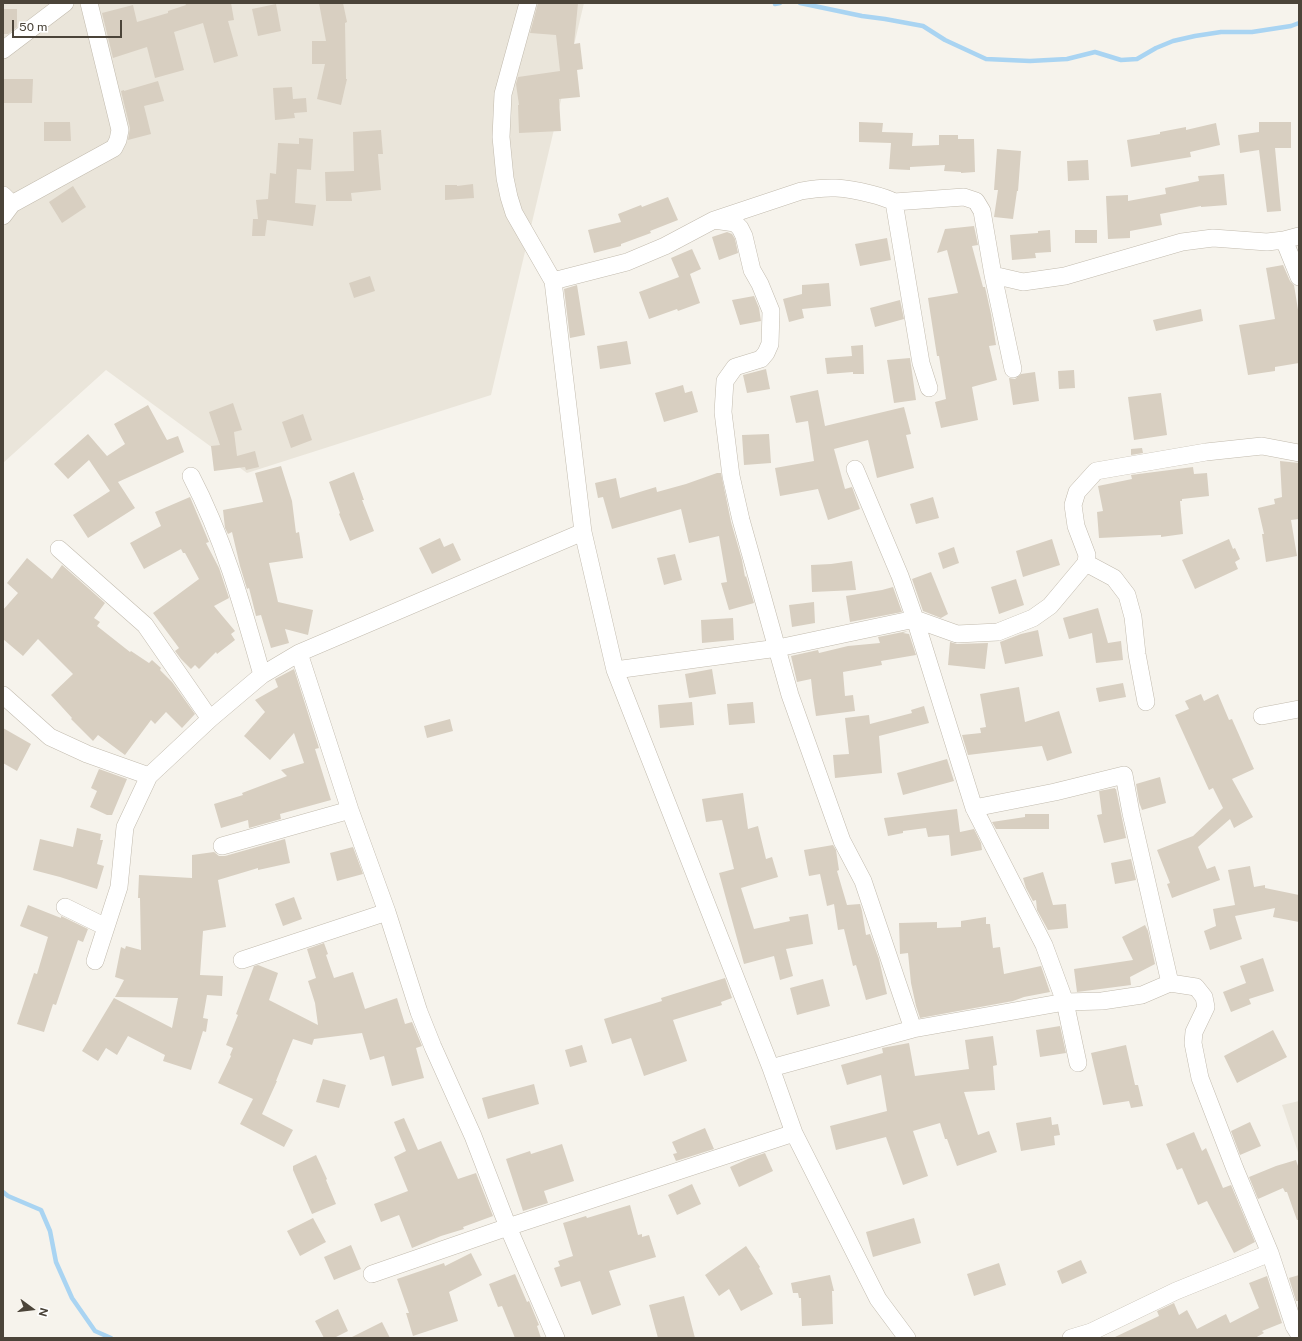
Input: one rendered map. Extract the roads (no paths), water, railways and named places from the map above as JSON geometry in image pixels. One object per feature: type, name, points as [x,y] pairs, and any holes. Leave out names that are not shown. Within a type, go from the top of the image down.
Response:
[{"type":"street","points":[[3,50],[65,3]]},
{"type":"street","points":[[6,205],[114,148],[118,140],[120,130],[89,3]]},
{"type":"street","points":[[528,3],[503,94],[501,137],[505,178],[514,213],[553,281],[582,532],[615,670],[794,1133],[878,1299],[907,1338]]},
{"type":"street","points":[[553,281],[627,262],[665,246],[714,220],[816,188],[837,187],[854,190],[887,198],[894,202],[964,197],[976,202],[982,211],[993,275],[1013,369]]},
{"type":"street","points":[[894,202],[921,363],[929,388]]},
{"type":"street","points":[[714,220],[735,223],[740,228],[744,236],[752,270],[760,284],[771,311],[770,344],[766,353],[761,359],[735,367],[725,381],[723,412],[731,476],[741,520],[790,695],[842,841],[863,881],[913,1029]]},
{"type":"street","points":[[993,275],[1023,282],[1065,276],[1182,242],[1194,240],[1213,238],[1267,242],[1291,238],[1299,278]]},
{"type":"street","points":[[615,670],[778,648],[915,619],[957,634],[998,632],[1033,618],[1050,606],[1086,563],[1087,555],[1076,526],[1073,505],[1077,492],[1096,471],[1206,452],[1262,446],[1299,453]]},
{"type":"street","points":[[855,469],[900,576],[915,619],[974,808],[1044,945],[1065,1002],[1078,1062]]},
{"type":"street","points":[[191,476],[203,500],[221,544],[240,600],[262,675]]},
{"type":"street","points":[[95,961],[119,887],[124,827],[149,776],[210,719],[262,675],[299,653],[582,532]]},
{"type":"street","points":[[59,548],[145,625],[210,719]]},
{"type":"street","points":[[1086,563],[1114,578],[1127,595],[1134,617],[1137,654],[1146,702]]},
{"type":"street","points":[[299,653],[350,810],[387,912],[418,1012],[473,1136],[508,1227],[556,1338]]},
{"type":"street","points":[[3,695],[50,737],[87,754],[149,776]]},
{"type":"street","points":[[1262,716],[1299,709]]},
{"type":"street","points":[[974,808],[1055,792],[1124,775],[1170,983]]},
{"type":"street","points":[[222,846],[350,810]]},
{"type":"street","points":[[65,907],[106,928]]},
{"type":"street","points":[[242,960],[387,912]]},
{"type":"street","points":[[770,1068],[913,1029],[1065,1002],[1102,1001],[1142,995],[1170,983],[1196,987],[1204,996],[1206,1007],[1194,1032],[1193,1042],[1200,1078],[1235,1169],[1270,1253],[1294,1326],[1299,1334]]},
{"type":"street","points":[[372,1274],[508,1227],[794,1133]]},
{"type":"street","points":[[1071,1338],[1092,1335],[1176,1291],[1270,1253]]},
{"type":"waterway","points":[[775,4],[780,3]]},
{"type":"waterway","points":[[800,3],[862,16],[923,26],[945,40],[986,59],[1030,61],[1067,59],[1095,52],[1121,60],[1137,59],[1156,48],[1173,41],[1195,36],[1221,32],[1252,32],[1291,26],[1299,23]]},
{"type":"waterway","points":[[3,1192],[8,1196],[41,1210],[50,1231],[56,1262],[72,1298],[95,1331],[111,1338]]}]
